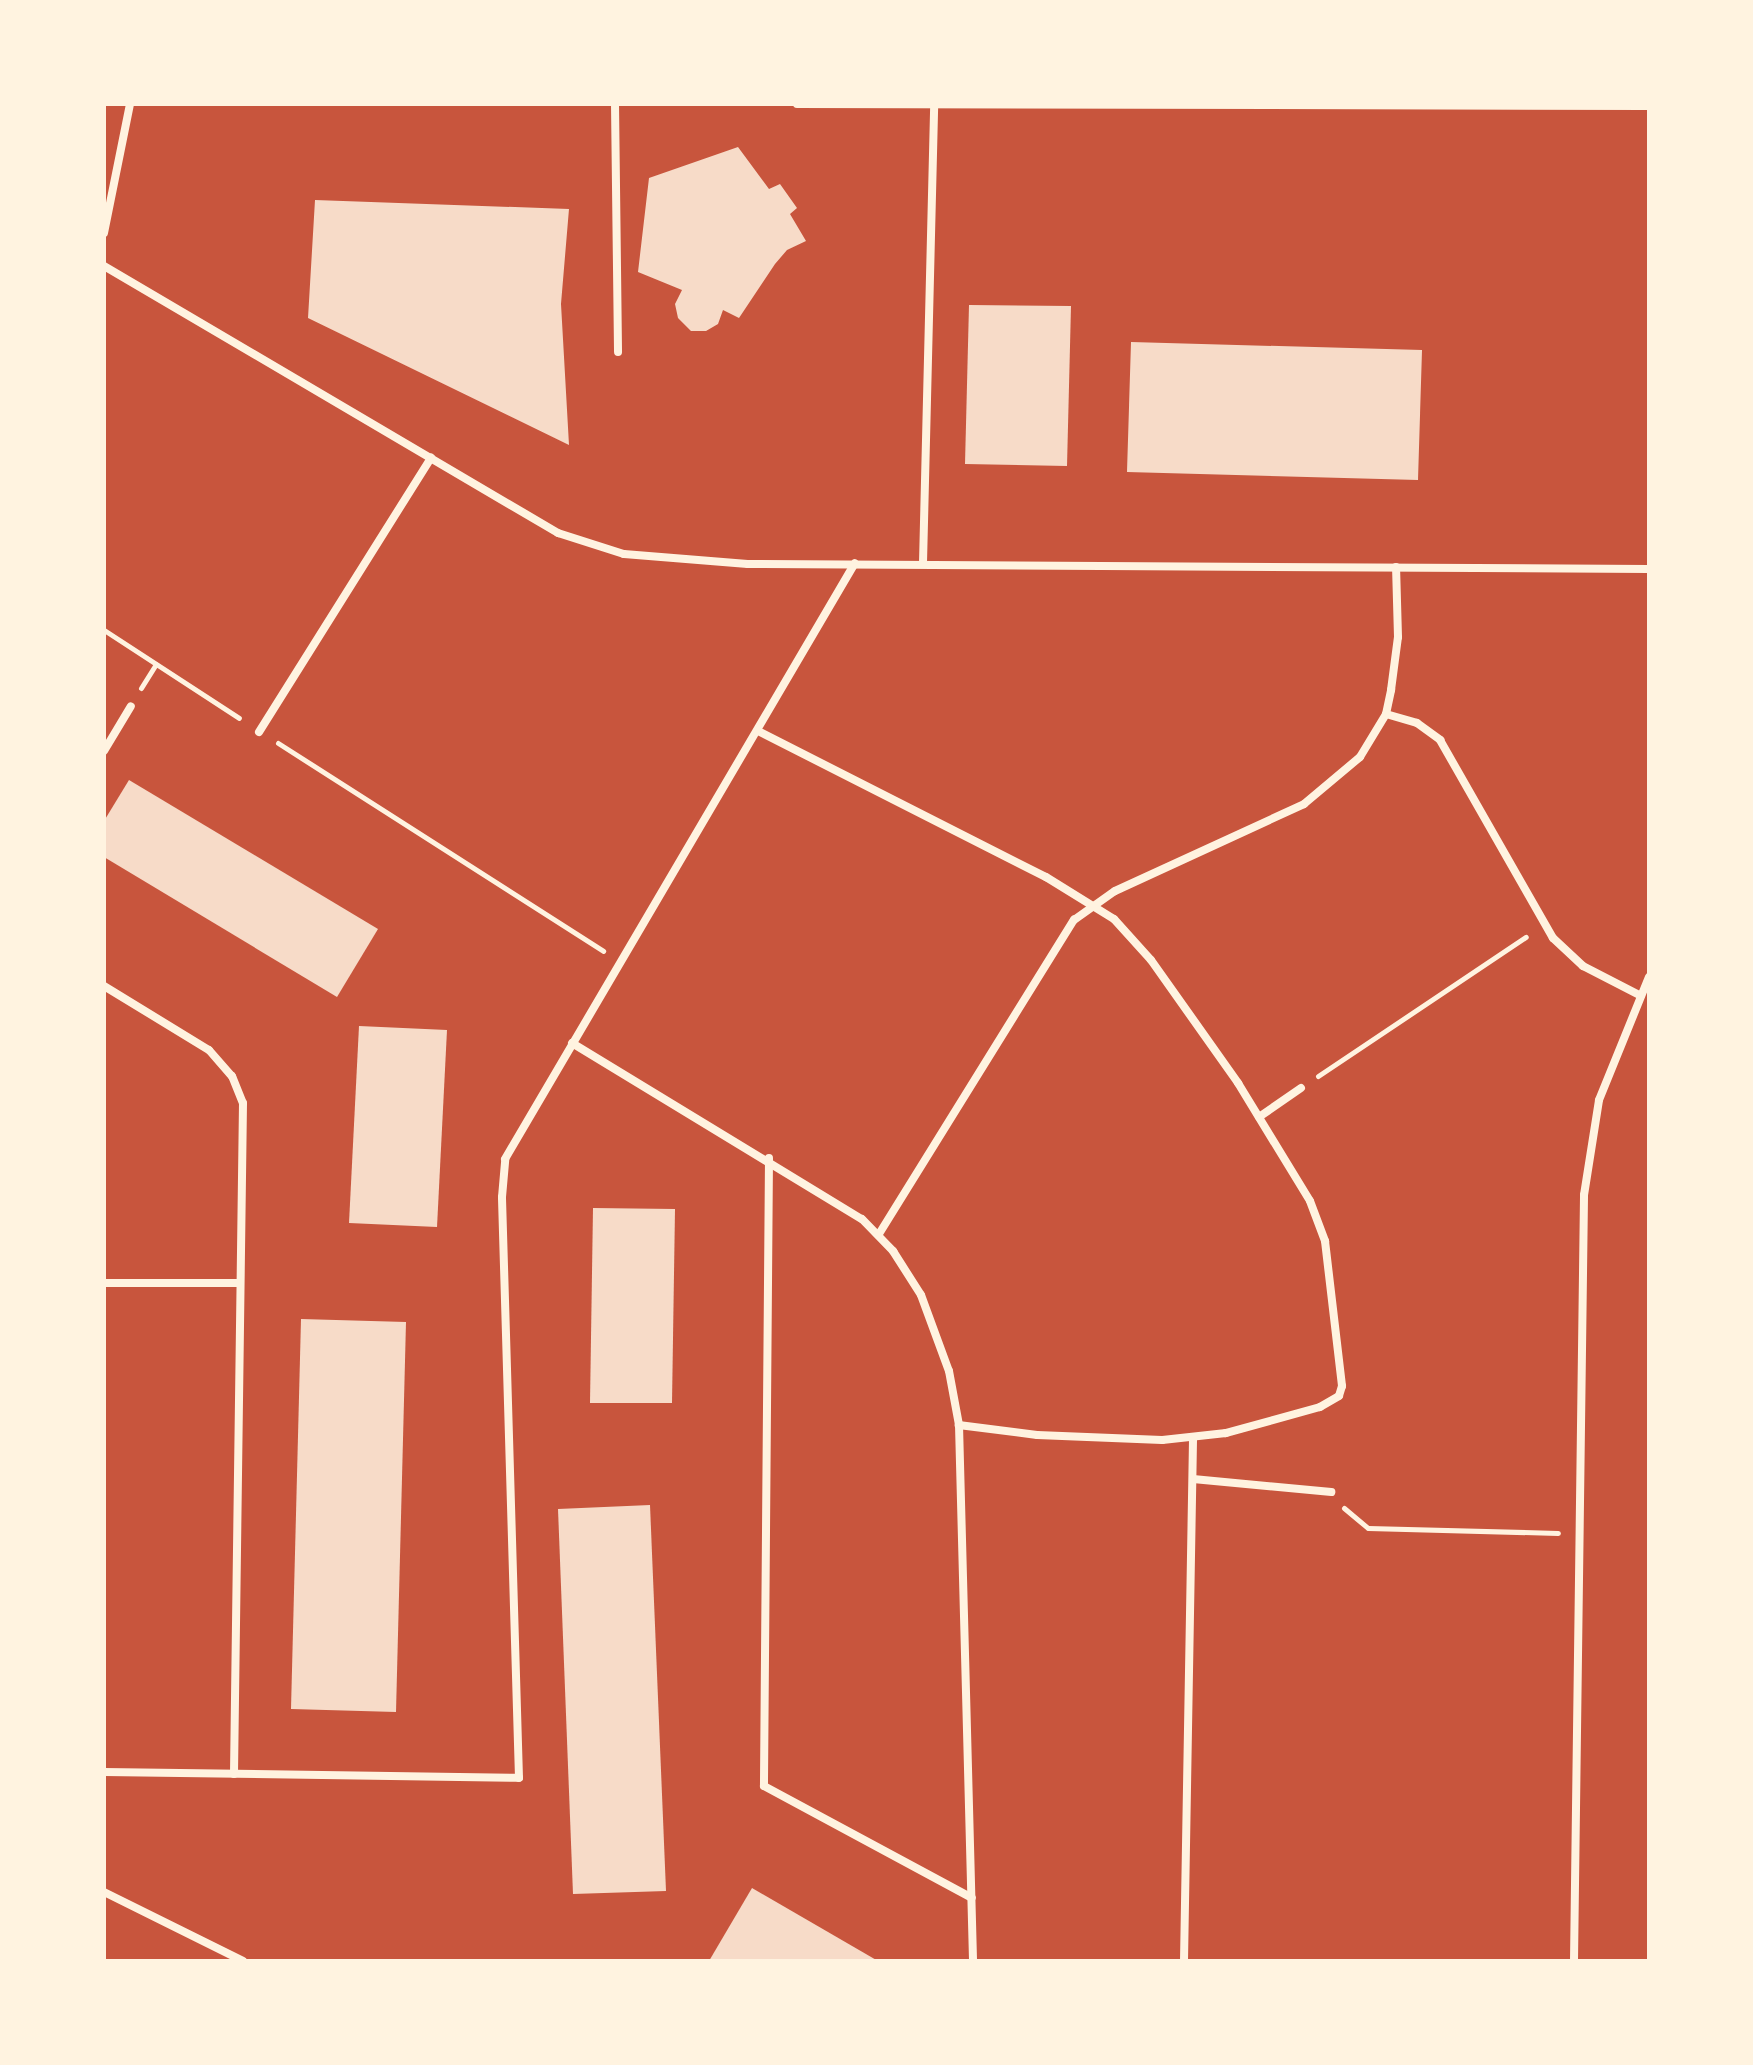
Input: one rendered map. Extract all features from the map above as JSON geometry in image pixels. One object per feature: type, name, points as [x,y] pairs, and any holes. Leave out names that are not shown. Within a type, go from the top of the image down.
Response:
[{"type":"street","points":[[104,233],[130,104]]},
{"type":"street","points":[[615,104],[618,352]]},
{"type":"street","points":[[797,104],[1649,106]]},
{"type":"street","points":[[923,563],[934,104]]},
{"type":"street","points":[[104,266],[558,533],[599,548],[682,561],[1649,569]]},
{"type":"street","points":[[259,732],[431,458]]},
{"type":"street","points":[[104,1772],[519,1778],[502,1184],[509,1148],[855,563]]},
{"type":"street","points":[[879,1234],[1058,940],[1092,904],[1304,804],[1360,757],[1386,714],[1398,637],[1396,567]]},
{"type":"street","points":[[104,751],[131,706]]},
{"type":"street","points":[[1386,714],[1417,723],[1440,740],[1542,925],[1583,966],[1641,996]]},
{"type":"street","points":[[758,731],[1092,904],[1114,919],[1151,960],[1259,1117],[1319,1221],[1342,1386],[1339,1396],[1320,1407],[1193,1438],[1097,1439],[959,1425]]},
{"type":"street","points":[[1574,1961],[1586,1169],[1599,1100],[1649,977]]},
{"type":"street","points":[[104,986],[196,1039],[221,1062],[239,1090],[243,1103],[238,1283],[234,1774]]},
{"type":"street","points":[[572,1043],[769,1158],[879,1234],[907,1271],[931,1318],[949,1371],[959,1425],[973,1961]]},
{"type":"street","points":[[1259,1117],[1301,1088]]},
{"type":"street","points":[[769,1158],[764,1786],[972,1898]]},
{"type":"street","points":[[104,1283],[238,1283]]},
{"type":"street","points":[[1184,1961],[1193,1438]]},
{"type":"street","points":[[1193,1479],[1331,1492]]},
{"type":"street","points":[[104,1892],[243,1961]]},
{"type":"path","points":[[104,630],[621,962]]},
{"type":"path","points":[[1301,1088],[1542,925]]},
{"type":"path","points":[[1331,1492],[1368,1528],[1579,1533]]},
{"type":"building","points":[[738,147],[769,189],[780,184],[797,208],[790,214],[806,241],[787,250],[739,318],[723,310],[718,324],[706,331],[691,331],[678,318],[675,304],[682,290],[638,272],[649,178]]},
{"type":"building","points":[[315,200],[569,209],[561,304],[569,445],[308,318]]},
{"type":"building","points":[[969,305],[1071,306],[1067,466],[965,464]]},
{"type":"building","points":[[1131,342],[1422,350],[1418,480],[1127,472]]},
{"type":"building","points":[[129,780],[378,929],[337,997],[104,857],[104,821]]},
{"type":"building","points":[[359,1026],[447,1030],[437,1227],[349,1223]]},
{"type":"building","points":[[593,1208],[675,1209],[672,1403],[590,1403]]},
{"type":"building","points":[[301,1319],[406,1322],[396,1712],[291,1709]]},
{"type":"building","points":[[650,1505],[666,1891],[573,1894],[558,1509]]},
{"type":"building","points":[[752,1888],[878,1961],[709,1961]]}]
